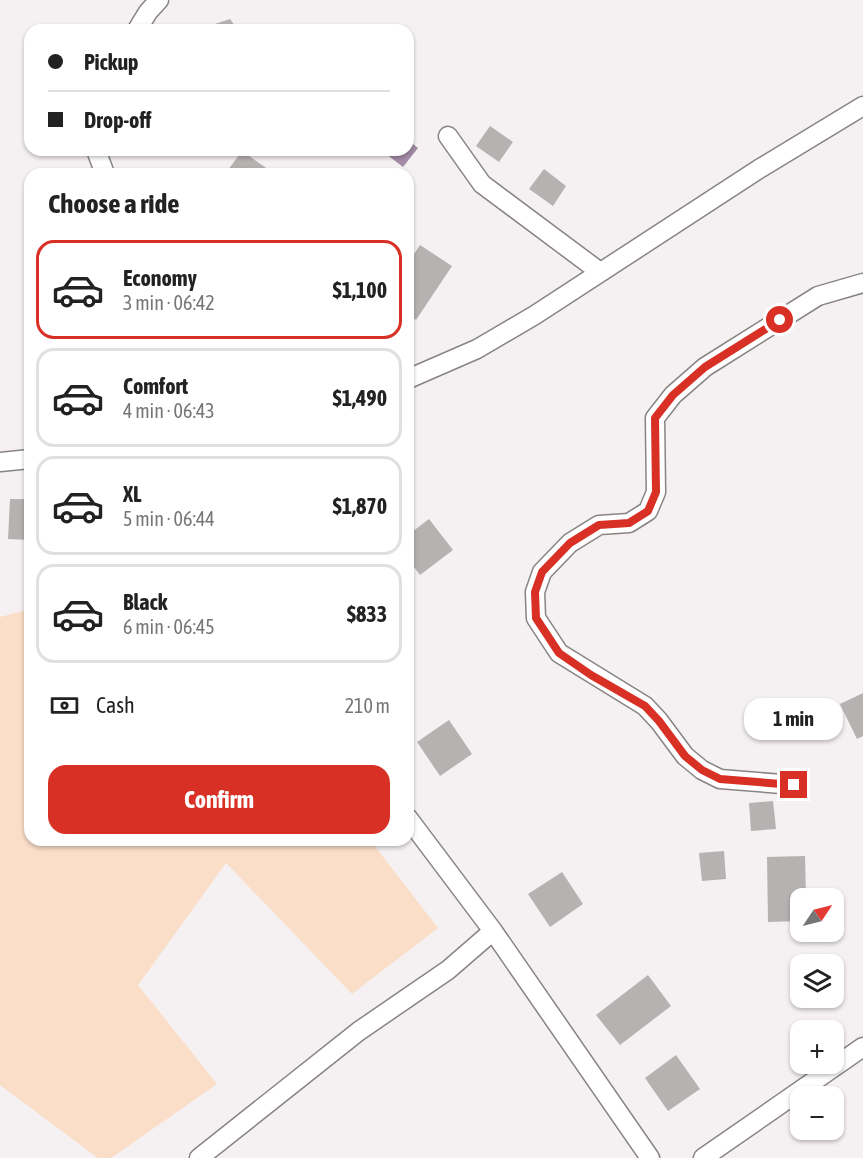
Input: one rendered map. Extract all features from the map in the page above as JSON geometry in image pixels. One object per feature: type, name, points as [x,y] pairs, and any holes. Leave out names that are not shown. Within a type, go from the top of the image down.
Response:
[{"type":"street","points":[[141,24],[159,0]]},
{"type":"street","points":[[414,374],[477,349],[535,315],[759,169],[863,106]]},
{"type":"street","points":[[448,136],[482,184],[600,272]]},
{"type":"street","points":[[794,785],[720,779],[702,770],[685,756],[645,706],[591,675],[559,653],[536,618],[535,592],[542,572],[570,543],[599,525],[629,523],[648,511],[656,492],[655,418],[673,395],[705,367],[818,296],[863,283]]},
{"type":"street","points":[[0,462],[24,460]]},
{"type":"street","points":[[414,826],[493,931],[650,1158]]},
{"type":"street","points":[[199,1158],[359,1031],[448,970],[493,931]]},
{"type":"street","points":[[703,1158],[863,1047]]},
{"type":"shaded area","points":[[389,156],[412,156],[403,167]]},
{"type":"shaded area","points":[[24,611],[24,846],[375,846],[438,928],[352,994],[226,863],[138,985],[217,1084],[111,1158],[98,1158],[0,1085],[0,617]]},
{"type":"building","points":[[230,19],[234,24],[215,24]]},
{"type":"building","points":[[490,126],[513,142],[499,162],[476,146]]},
{"type":"building","points":[[238,156],[249,156],[266,168],[229,168]]},
{"type":"building","points":[[544,169],[566,186],[553,206],[529,189]]},
{"type":"building","points":[[420,245],[452,266],[416,320],[414,318],[414,254]]},
{"type":"building","points":[[10,499],[24,499],[24,540],[8,539]]},
{"type":"building","points":[[429,519],[453,550],[420,575],[414,567],[414,530]]},
{"type":"building","points":[[863,693],[863,736],[857,739],[840,704]]},
{"type":"building","points":[[449,720],[472,754],[440,776],[417,742]]},
{"type":"building","points":[[773,801],[776,829],[751,831],[749,803]]},
{"type":"building","points":[[724,851],[726,879],[702,881],[699,853]]},
{"type":"building","points":[[805,856],[806,888],[790,888],[790,921],[768,922],[767,857]]},
{"type":"building","points":[[562,872],[583,904],[550,927],[528,894]]},
{"type":"building","points":[[648,975],[671,1006],[620,1045],[596,1015]]},
{"type":"building","points":[[676,1055],[700,1089],[668,1111],[645,1078]]},
{"type":"route","points":[[780,320],[705,367],[673,395],[655,418],[656,492],[648,511],[629,523],[599,525],[570,543],[542,572],[535,592],[536,618],[559,653],[591,675],[645,706],[685,756],[702,770],[720,779],[794,785]]}]
